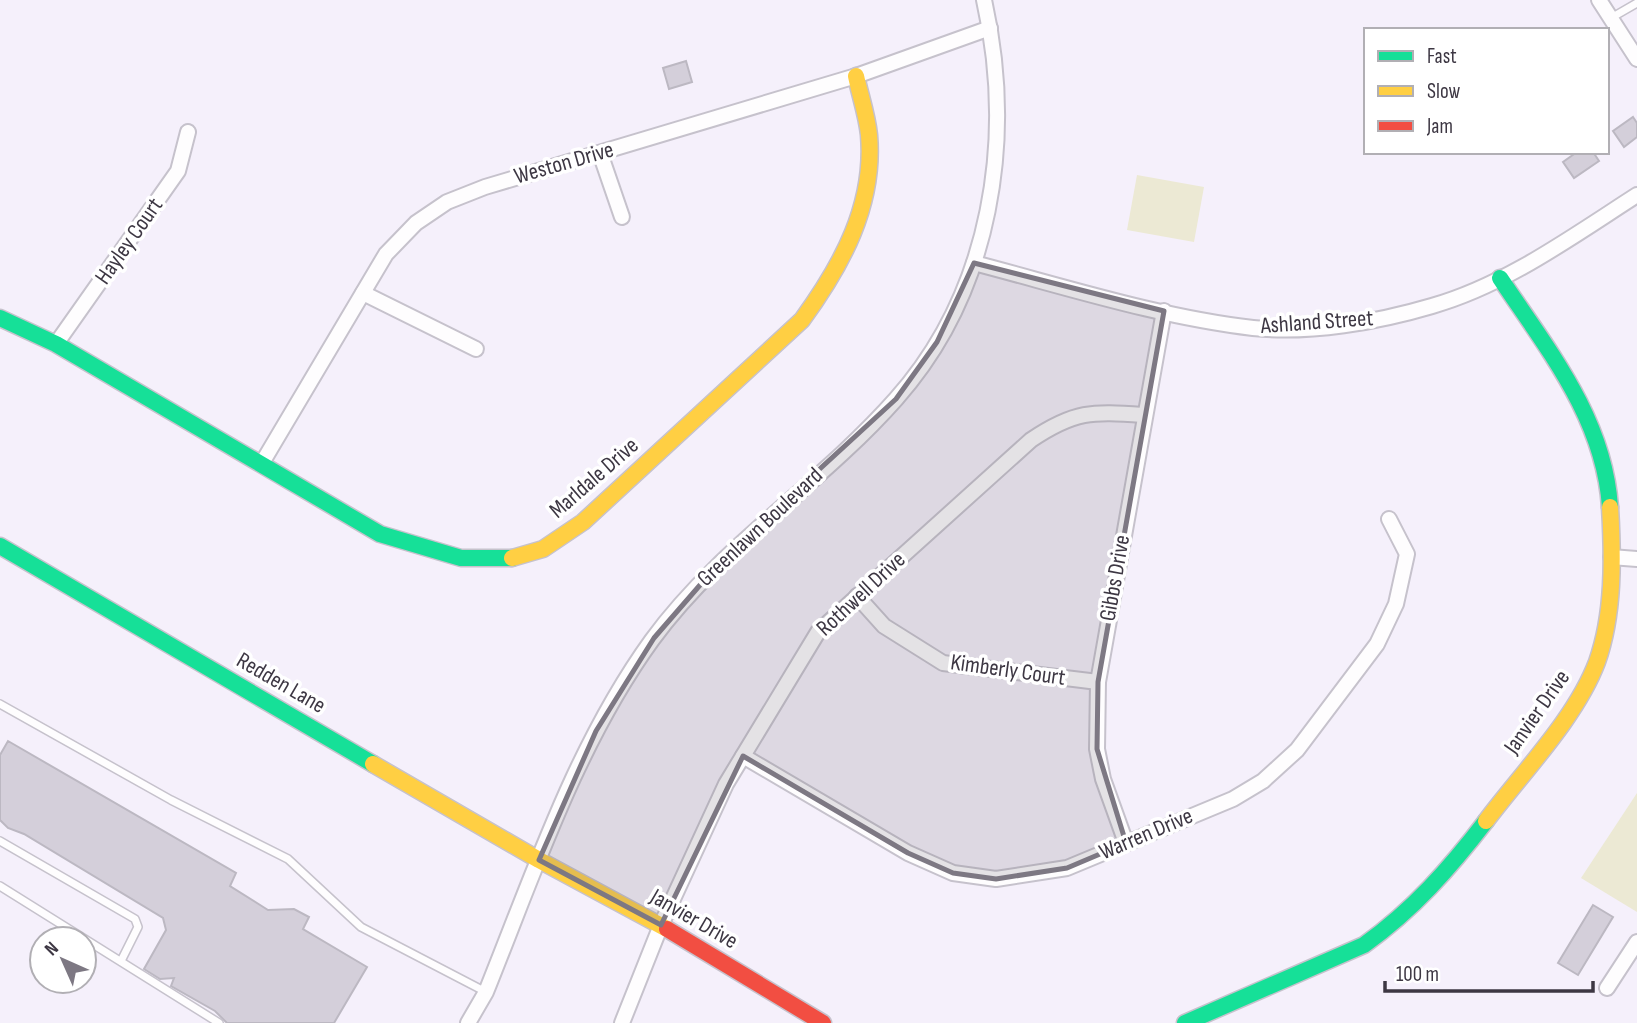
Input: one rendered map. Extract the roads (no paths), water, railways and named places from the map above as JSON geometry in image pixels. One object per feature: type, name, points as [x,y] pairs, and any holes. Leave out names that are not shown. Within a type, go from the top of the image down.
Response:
[{"type":"street","name":"Greenlawn Boulevard","points":[[468,1023],[486,992],[596,731],[654,638],[727,554],[896,399],[937,342],[974,263],[992,191],[998,93],[984,0]]},
{"type":"street","points":[[1599,0],[1637,59]]},
{"type":"street","name":"Weston Drive","points":[[262,463],[386,254],[416,223],[447,202],[485,187],[856,76],[990,28]]},
{"type":"street","name":"Marldale Drive","points":[[0,318],[10,320],[56,344],[380,534],[426,551],[474,560],[503,561],[542,549],[583,522],[802,320],[827,288],[848,251],[863,212],[870,172],[869,133],[856,76]]},
{"type":"street","name":"Hayley Court","points":[[56,344],[178,171],[188,132]]},
{"type":"street","points":[[600,153],[622,217]]},
{"type":"street","name":"Ashland Street","points":[[974,263],[1164,311],[1255,328],[1309,327],[1368,320],[1434,306],[1500,278],[1557,246],[1637,195]]},
{"type":"street","name":"Janvier Drive","points":[[1194,1021],[1363,946],[1397,921],[1426,893],[1575,703],[1587,682],[1604,636],[1611,557],[1605,468],[1601,449],[1582,406],[1500,278]]},
{"type":"street","points":[[363,293],[476,349]]},
{"type":"street","name":"Gibbs Drive","points":[[1126,842],[1103,779],[1097,749],[1097,682],[1143,415],[1164,311]]},
{"type":"street","name":"Rothwell Drive","points":[[622,1023],[661,925],[726,784],[818,632],[1031,440],[1054,424],[1081,414],[1143,415]]},
{"type":"street","name":"Warren Drive","points":[[743,756],[908,853],[953,873],[996,879],[1067,868],[1233,799],[1262,781],[1297,750],[1377,644],[1395,604],[1407,554],[1389,519]]},
{"type":"street","name":"Redden Lane","points":[[0,546],[540,860]]},
{"type":"street","points":[[1611,557],[1637,559]]},
{"type":"street","name":"Kimberly Court","points":[[857,596],[884,626],[943,663],[1097,682]]},
{"type":"street","name":"Janvier Drive","points":[[540,860],[661,925],[823,1023]]},
{"type":"street","points":[[1607,988],[1637,942]]},
{"type":"lane","points":[[1611,19],[1637,2]]},
{"type":"lane","points":[[0,704],[171,800],[288,859],[361,927],[486,992]]},
{"type":"lane","points":[[0,841],[135,919],[138,927],[121,961]]},
{"type":"lane","points":[[0,886],[219,1023]]}]
